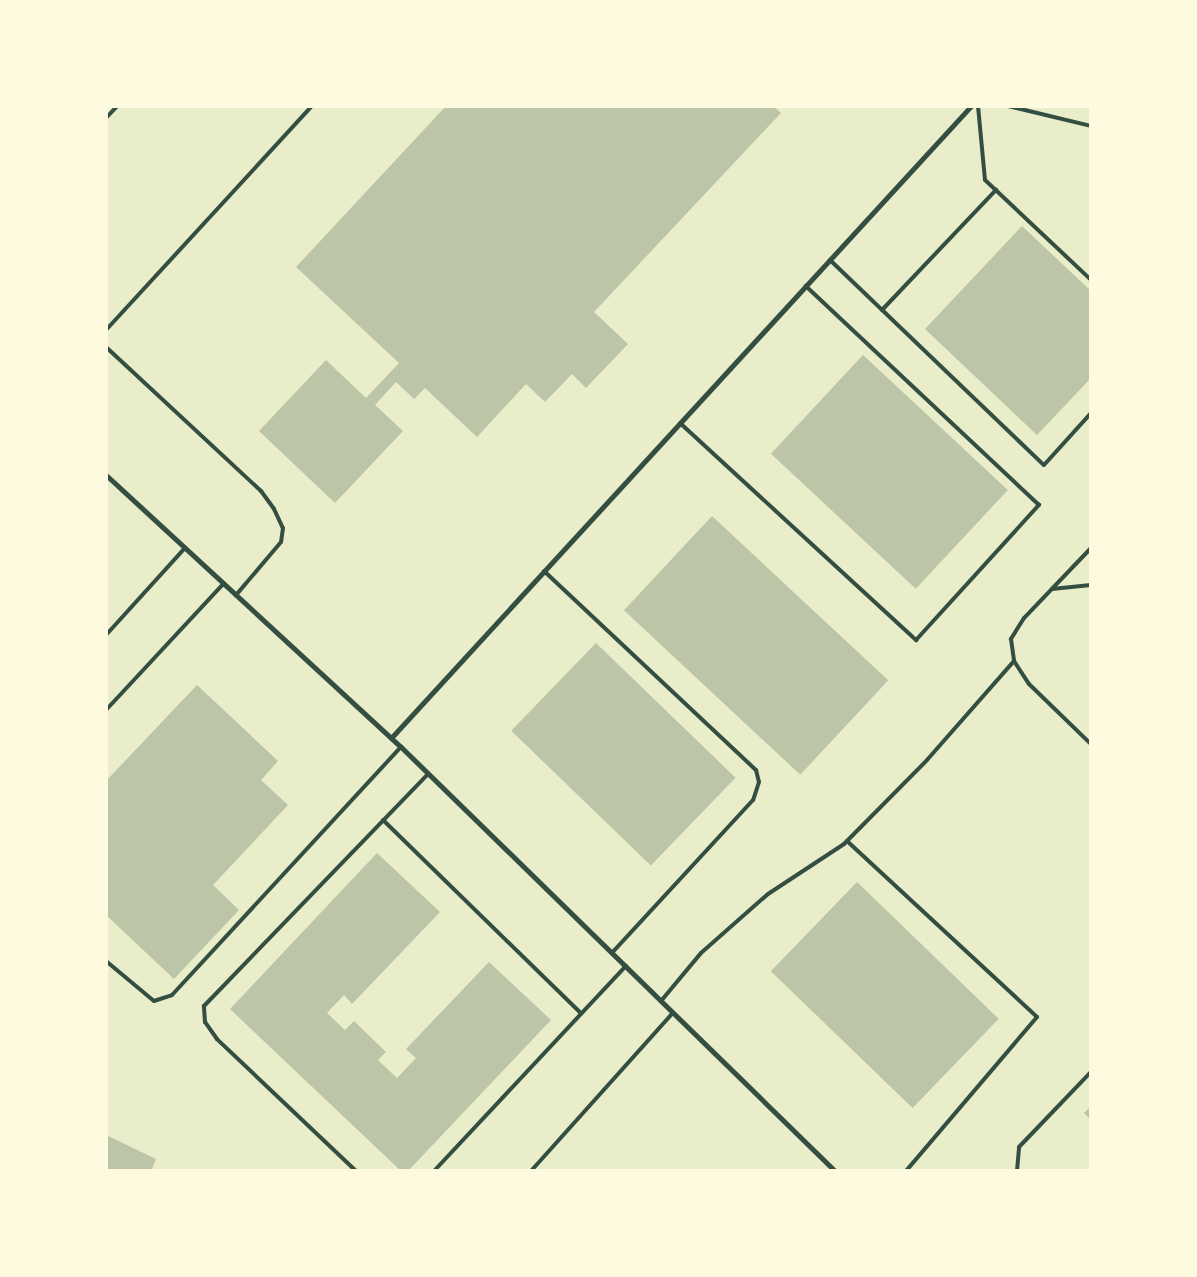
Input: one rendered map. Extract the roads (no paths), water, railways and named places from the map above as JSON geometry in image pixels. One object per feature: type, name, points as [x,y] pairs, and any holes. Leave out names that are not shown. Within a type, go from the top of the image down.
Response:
[{"type":"street","points":[[390,738],[971,106]]},
{"type":"street","points":[[106,475],[401,748],[835,1171]]},
{"type":"lane","points":[[106,118],[117,106]]},
{"type":"lane","points":[[106,330],[312,106]]},
{"type":"lane","points":[[978,106],[985,180],[1091,280]]},
{"type":"lane","points":[[1008,106],[1091,126]]},
{"type":"lane","points":[[882,310],[996,190]]},
{"type":"lane","points":[[830,260],[1044,465],[1091,413]]},
{"type":"lane","points":[[680,423],[916,640],[1039,505],[806,286]]},
{"type":"lane","points":[[106,347],[261,491],[274,508],[283,528],[281,542],[236,595]]},
{"type":"lane","points":[[106,635],[185,548]]},
{"type":"lane","points":[[1091,548],[1024,618],[1010,639],[1014,661],[1029,684],[1091,744]]},
{"type":"lane","points":[[544,571],[756,770],[759,782],[752,800],[612,953]]},
{"type":"lane","points":[[106,710],[224,584]]},
{"type":"lane","points":[[1052,589],[1091,586]]},
{"type":"lane","points":[[661,1001],[701,953],[768,894],[847,841],[927,760],[1014,661]]},
{"type":"lane","points":[[106,961],[154,1001],[172,995],[401,748]]},
{"type":"lane","points":[[356,1171],[217,1039],[205,1022],[204,1006],[428,774]]},
{"type":"lane","points":[[383,820],[581,1013]]},
{"type":"lane","points":[[847,841],[1038,1016],[906,1171]]},
{"type":"lane","points":[[434,1171],[626,966]]},
{"type":"lane","points":[[531,1171],[673,1013]]},
{"type":"lane","points":[[1017,1171],[1019,1147],[1091,1072]]}]
